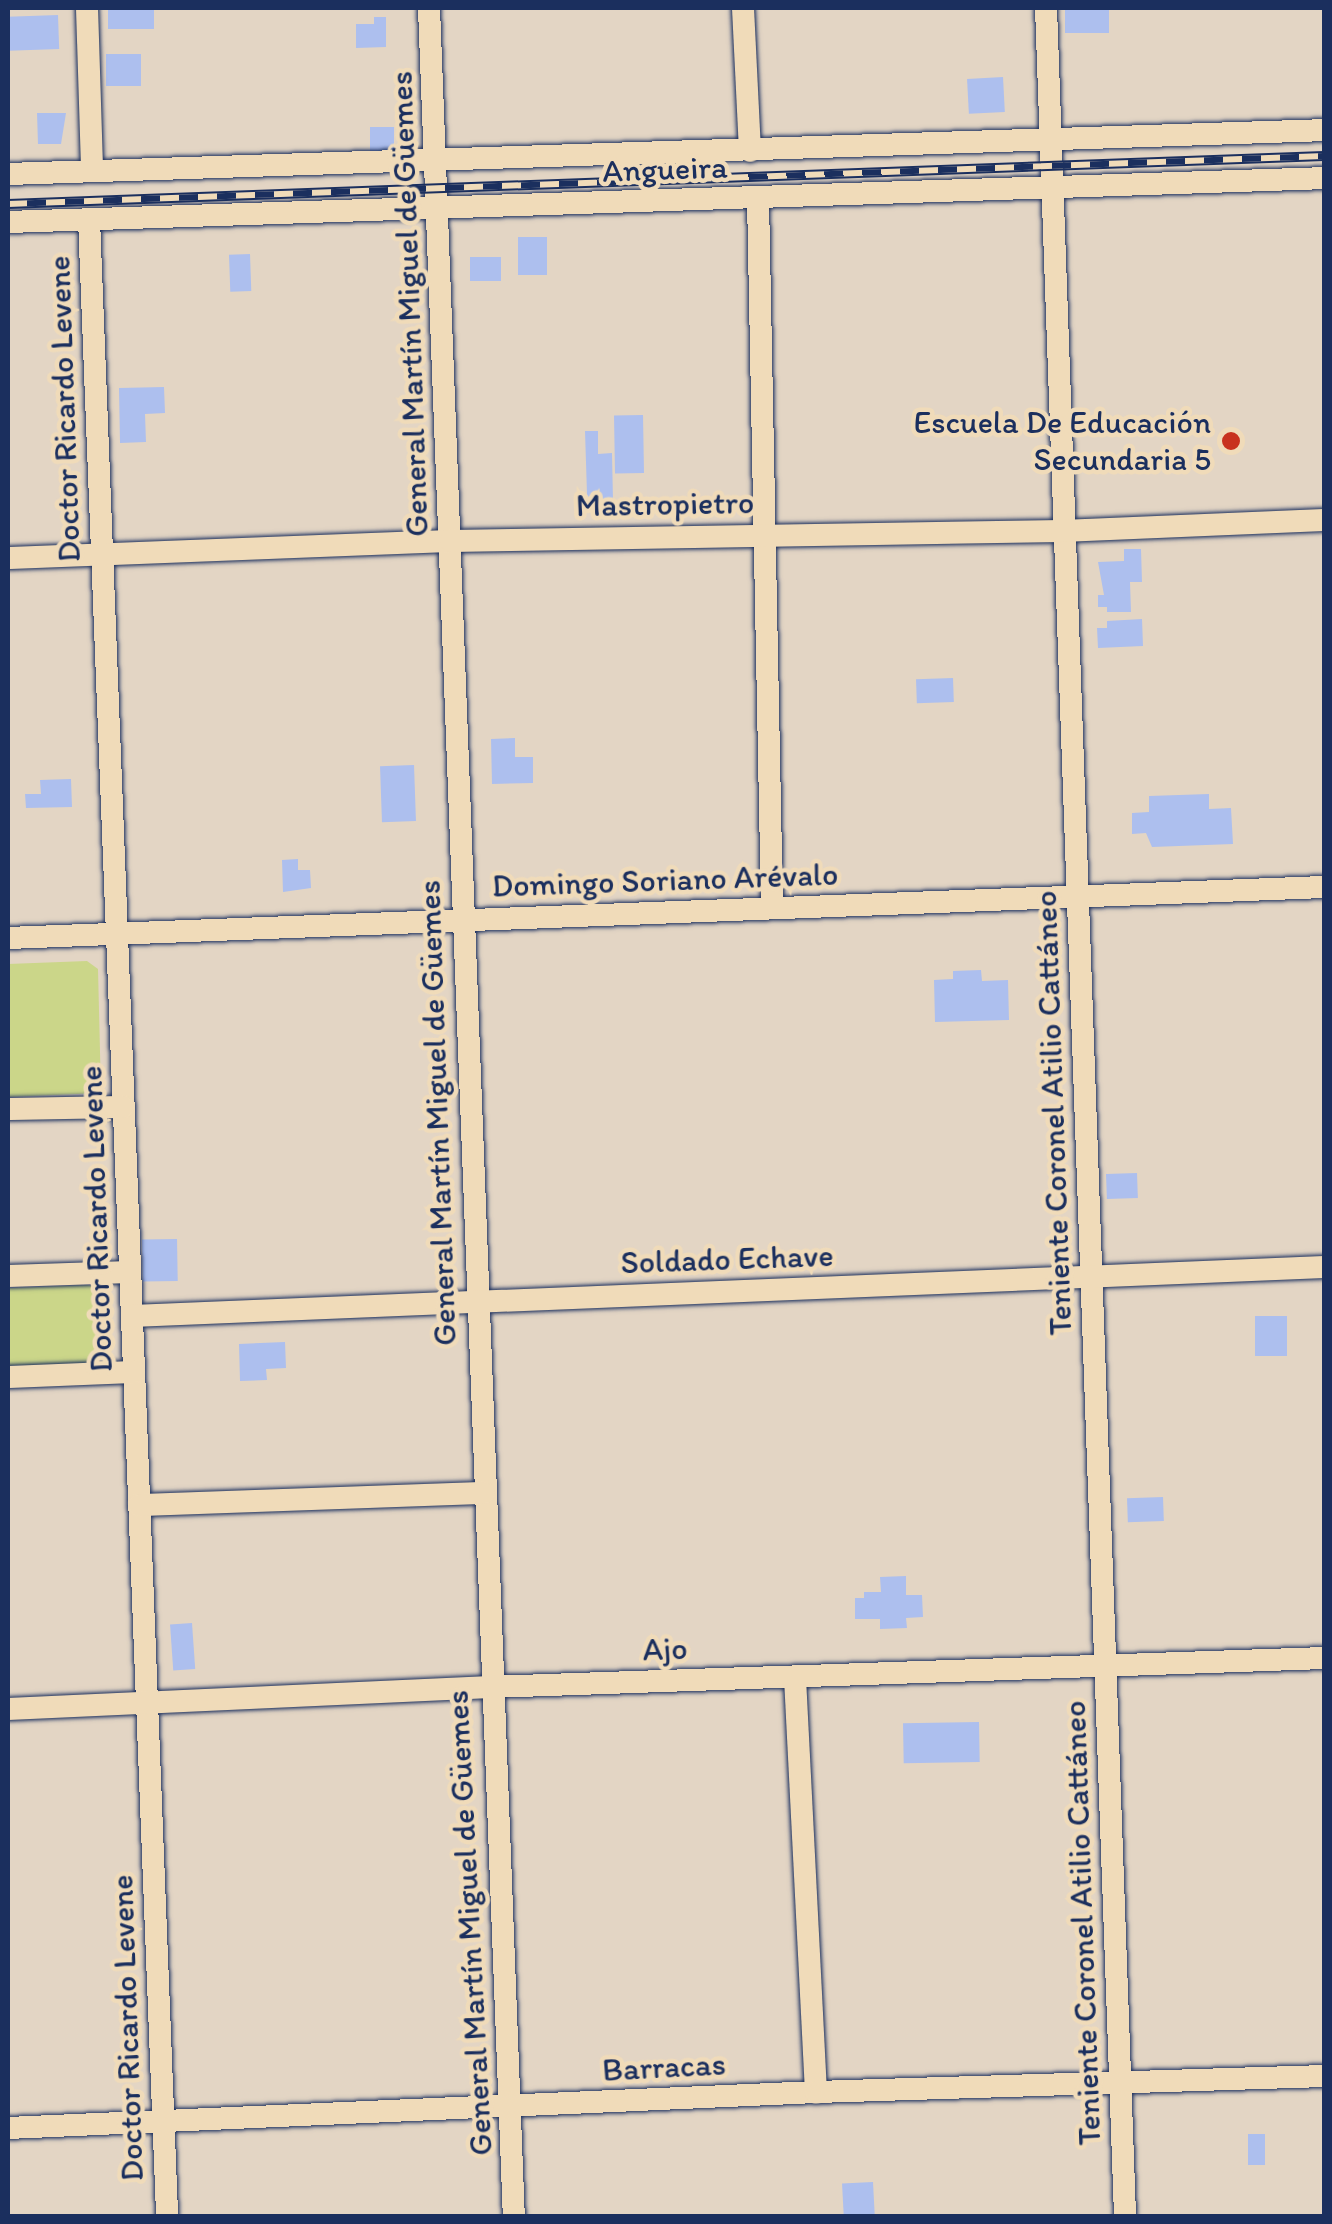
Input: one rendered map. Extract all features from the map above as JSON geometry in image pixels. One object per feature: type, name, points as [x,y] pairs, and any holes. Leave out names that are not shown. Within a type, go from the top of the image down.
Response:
[{"type":"street","points":[[87,8],[92,171]]},
{"type":"street","name":"General Martín Miguel de Güemes","points":[[429,8],[490,1686],[514,2216]]},
{"type":"street","points":[[743,8],[750,150]]},
{"type":"street","name":"Teniente Coronel Atilio Cattáneo","points":[[1046,8],[1126,2216]]},
{"type":"street","name":"Angueira","points":[[8,174],[1324,130]]},
{"type":"street","name":"Angueira","points":[[8,222],[439,211],[1324,178]]},
{"type":"street","points":[[758,198],[772,908]]},
{"type":"street","name":"Doctor Ricardo Levene","points":[[89,219],[167,2216]]},
{"type":"street","name":"Mastropietro","points":[[8,558],[451,542],[1062,531],[1324,520]]},
{"type":"street","name":"Domingo Soriano Arévalo","points":[[8,938],[1324,887]]},
{"type":"street","points":[[8,1109],[123,1107]]},
{"type":"street","name":"Soldado Echave","points":[[132,1316],[1324,1268]]},
{"type":"street","points":[[8,1276],[130,1272]]},
{"type":"street","points":[[8,1377],[134,1372]]},
{"type":"street","points":[[140,1505],[484,1493]]},
{"type":"street","name":"Ajo","points":[[8,1709],[490,1686],[1324,1658]]},
{"type":"street","points":[[794,1678],[816,2092]]},
{"type":"street","name":"Barracas","points":[[8,2128],[816,2092],[1324,2076]]},
{"type":"green space","points":[[87,961],[98,969],[101,1093],[8,1097],[8,964]]},
{"type":"green space","points":[[100,1287],[108,1297],[110,1348],[102,1358],[91,1364],[8,1366],[8,1288]]},
{"type":"building","points":[[108,8],[154,8],[154,29],[108,29]]},
{"type":"building","points":[[1065,8],[1109,8],[1109,33],[1065,33]]},
{"type":"building","points":[[58,15],[59,49],[9,51],[8,17]]},
{"type":"building","points":[[374,17],[386,17],[386,47],[356,48],[356,24],[374,24]]},
{"type":"building","points":[[106,54],[141,54],[141,86],[106,86]]},
{"type":"building","points":[[1003,77],[1005,112],[969,114],[967,79]]},
{"type":"building","points":[[37,113],[66,113],[61,144],[38,144]]},
{"type":"building","points":[[370,127],[394,127],[394,151],[370,151]]},
{"type":"building","points":[[518,237],[547,237],[547,275],[518,275]]},
{"type":"building","points":[[250,254],[251,291],[230,292],[229,255]]},
{"type":"building","points":[[470,257],[501,257],[501,281],[470,281]]},
{"type":"building","points":[[164,387],[165,413],[145,414],[146,442],[120,443],[119,388]]},
{"type":"building","points":[[643,415],[644,473],[615,473],[614,416]]},
{"type":"building","points":[[585,431],[598,431],[598,454],[612,453],[613,501],[591,501],[587,494]]},
{"type":"building","points":[[1124,549],[1141,549],[1142,582],[1130,582],[1131,612],[1107,612],[1107,607],[1098,607],[1098,595],[1104,595],[1098,562],[1124,561]]},
{"type":"building","points":[[1142,619],[1143,646],[1098,648],[1097,628],[1107,628],[1107,621]]},
{"type":"building","points":[[953,678],[954,702],[917,703],[916,679]]},
{"type":"building","points":[[515,738],[515,757],[533,757],[533,783],[492,784],[491,739]]},
{"type":"building","points":[[414,765],[416,821],[382,822],[380,766]]},
{"type":"building","points":[[71,779],[72,807],[26,808],[25,794],[41,794],[40,780]]},
{"type":"building","points":[[1209,794],[1209,809],[1231,808],[1233,844],[1152,847],[1146,833],[1132,834],[1132,813],[1149,812],[1149,796]]},
{"type":"building","points":[[298,859],[298,870],[310,870],[311,888],[283,892],[282,860]]},
{"type":"building","points":[[981,970],[982,981],[1008,980],[1009,1020],[935,1022],[934,980],[953,979],[953,971]]},
{"type":"building","points":[[1137,1173],[1138,1198],[1107,1199],[1106,1174]]},
{"type":"building","points":[[177,1239],[178,1281],[143,1282],[142,1240]]},
{"type":"building","points":[[1255,1316],[1287,1316],[1287,1356],[1255,1356]]},
{"type":"building","points":[[285,1342],[286,1368],[266,1369],[267,1380],[240,1381],[239,1344]]},
{"type":"building","points":[[1163,1497],[1164,1521],[1128,1522],[1127,1498]]},
{"type":"building","points":[[906,1576],[906,1595],[922,1595],[923,1617],[906,1618],[907,1628],[880,1629],[880,1619],[855,1619],[855,1598],[864,1598],[864,1592],[881,1592],[880,1577]]},
{"type":"building","points":[[192,1623],[195,1669],[173,1670],[170,1625]]},
{"type":"building","points":[[979,1722],[980,1762],[904,1763],[903,1723]]},
{"type":"building","points":[[1248,2134],[1265,2134],[1265,2165],[1248,2165]]},
{"type":"building","points":[[873,2182],[875,2216],[844,2216],[842,2184]]},
{"type":"railway","points":[[8,204],[1324,156]]},
{"type":"place","name":"Escuela De Educación Secundaria 5","points":[[1231,441]]}]
